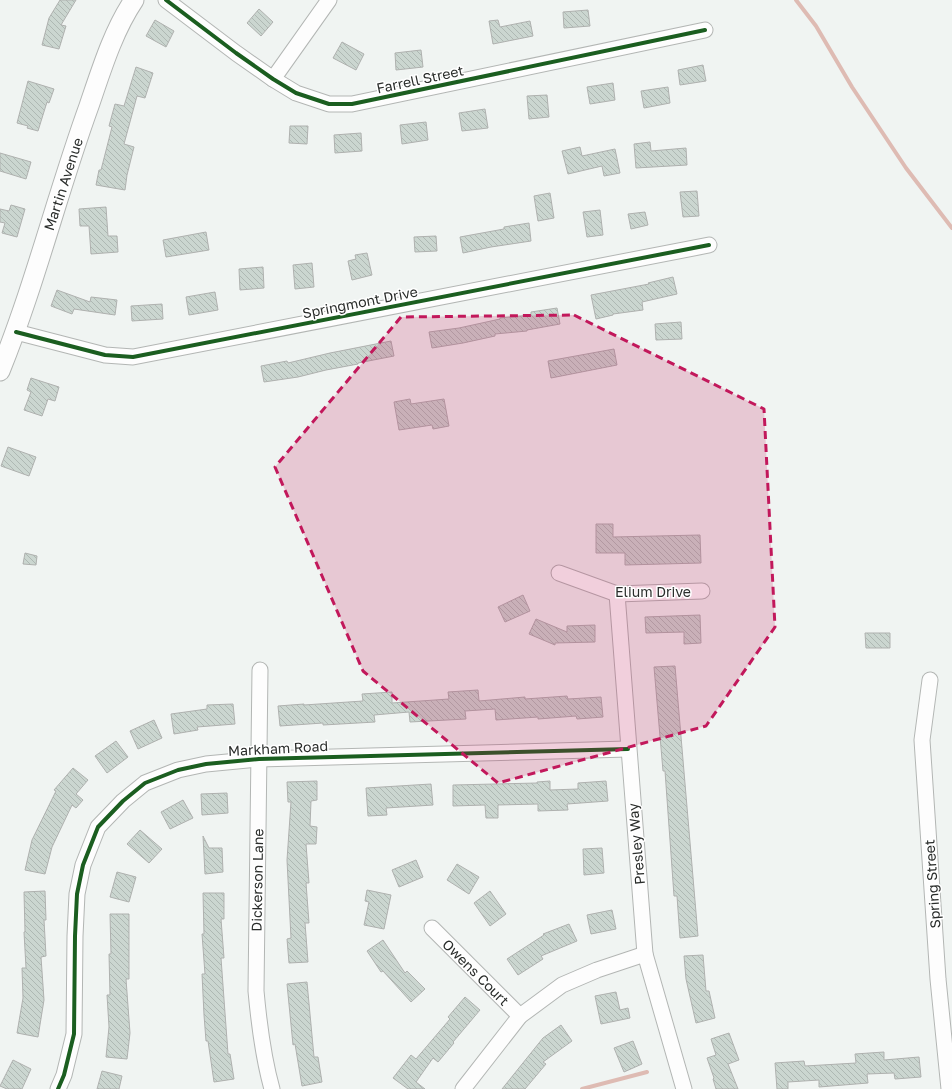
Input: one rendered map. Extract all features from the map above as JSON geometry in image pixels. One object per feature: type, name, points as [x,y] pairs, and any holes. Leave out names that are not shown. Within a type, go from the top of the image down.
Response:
[{"type":"street","name":"Martin Avenue","points":[[0,371],[16,332],[86,113],[103,66],[125,13],[134,0]]},
{"type":"street","name":"Farrell Street","points":[[166,0],[273,79],[296,93],[329,104],[352,104],[705,30]]},
{"type":"street","points":[[273,79],[329,0]]},
{"type":"street","name":"Springmont Drive","points":[[16,332],[105,355],[133,357],[709,245]]},
{"type":"street","name":"Elium Drive","points":[[559,572],[617,594],[702,591]]},
{"type":"street","name":"Presley Way","points":[[617,594],[645,954],[684,1089]]},
{"type":"street","name":"Dickerson Lane","points":[[260,670],[256,991],[260,1033],[272,1089]]},
{"type":"street","name":"Spring Street","points":[[930,680],[922,740],[938,979],[949,1089]]},
{"type":"street","name":"Markham Road","points":[[58,1089],[64,1075],[74,1034],[77,894],[84,865],[98,827],[123,801],[145,784],[178,770],[206,764],[259,758],[628,749]]},
{"type":"street","name":"Owens Court","points":[[432,928],[520,1016]]},
{"type":"street","points":[[463,1089],[520,1016],[562,985],[597,970],[645,954]]},
{"type":"highlighted area","points":[[574,315],[764,409],[775,627],[706,726],[498,783],[363,671],[275,467],[401,317]]},
{"type":"building","points":[[60,0],[76,0],[61,25],[66,26],[59,49],[42,45],[49,18]]},
{"type":"building","points":[[259,9],[273,22],[261,36],[247,23]]},
{"type":"building","points":[[588,10],[590,26],[564,28],[563,12]]},
{"type":"building","points":[[155,20],[174,31],[166,47],[146,36]]},
{"type":"building","points":[[498,20],[500,27],[530,21],[533,36],[493,44],[489,21]]},
{"type":"building","points":[[342,42],[364,54],[356,70],[333,58]]},
{"type":"building","points":[[421,50],[423,67],[396,70],[395,53]]},
{"type":"building","points":[[703,65],[706,81],[680,85],[678,70]]},
{"type":"building","points":[[136,67],[153,73],[145,98],[137,96],[124,144],[134,147],[125,190],[96,185],[112,127],[109,126],[115,104],[124,106]]},
{"type":"building","points":[[28,81],[54,89],[49,103],[47,102],[38,131],[17,123]]},
{"type":"building","points":[[613,83],[615,100],[590,104],[587,87]]},
{"type":"building","points":[[668,87],[670,103],[644,108],[641,91]]},
{"type":"building","points":[[547,95],[549,117],[529,119],[527,96]]},
{"type":"building","points":[[485,109],[488,128],[462,131],[459,113]]},
{"type":"building","points":[[426,122],[428,140],[402,144],[400,125]]},
{"type":"building","points":[[290,126],[308,126],[307,144],[289,143]]},
{"type":"building","points":[[361,133],[362,151],[335,153],[334,135]]},
{"type":"building","points":[[650,142],[651,151],[686,148],[687,165],[636,168],[634,144]]},
{"type":"building","points":[[580,147],[582,156],[615,149],[620,173],[604,176],[602,166],[568,174],[562,151]]},
{"type":"building","points":[[0,153],[31,162],[26,179],[0,171]]},
{"type":"building","points":[[697,191],[699,216],[683,217],[680,192]]},
{"type":"building","points":[[550,193],[554,218],[538,221],[534,196]]},
{"type":"building","points":[[11,205],[25,209],[17,237],[2,233],[5,223],[0,222],[0,209],[9,211]]},
{"type":"building","points":[[106,207],[108,236],[117,236],[118,252],[91,254],[89,226],[80,226],[79,209]]},
{"type":"building","points":[[600,210],[603,235],[587,237],[583,212]]},
{"type":"building","points":[[645,212],[648,225],[631,229],[628,214]]},
{"type":"building","points":[[529,223],[531,241],[463,253],[460,237]]},
{"type":"building","points":[[206,232],[209,250],[166,257],[163,240]]},
{"type":"building","points":[[436,236],[437,251],[415,252],[414,237]]},
{"type":"building","points":[[367,253],[372,275],[352,280],[348,261],[356,259],[355,255]]},
{"type":"building","points":[[312,263],[314,287],[295,289],[293,265]]},
{"type":"building","points":[[263,267],[264,288],[240,290],[239,269]]},
{"type":"building","points":[[673,277],[677,294],[642,302],[643,310],[613,314],[596,319],[591,295],[649,284],[648,283]]},
{"type":"building","points":[[57,290],[90,302],[91,297],[117,300],[115,315],[74,309],[72,314],[51,306]]},
{"type":"building","points":[[215,292],[218,310],[189,315],[186,297]]},
{"type":"building","points":[[162,304],[163,319],[132,321],[131,306]]},
{"type":"building","points":[[557,308],[560,324],[527,331],[495,334],[495,336],[432,348],[429,332],[459,328],[500,318],[531,315],[531,312]]},
{"type":"building","points":[[681,322],[682,339],[656,340],[655,324]]},
{"type":"building","points":[[391,341],[394,356],[298,377],[264,382],[261,366],[287,361],[288,363]]},
{"type":"building","points":[[614,349],[617,365],[551,378],[548,361]]},
{"type":"building","points":[[31,378],[59,387],[55,401],[48,399],[42,416],[24,410],[31,392],[27,390]]},
{"type":"building","points":[[410,399],[411,404],[444,399],[449,426],[433,429],[432,425],[399,430],[394,402]]},
{"type":"building","points":[[8,447],[36,457],[29,476],[1,466]]},
{"type":"building","points":[[596,524],[613,524],[613,537],[700,535],[701,563],[625,565],[625,553],[596,553]]},
{"type":"building","points":[[25,553],[37,556],[36,565],[23,564]]},
{"type":"building","points":[[523,595],[530,611],[505,622],[498,607]]},
{"type":"building","points":[[700,615],[701,643],[684,644],[684,632],[646,633],[645,617]]},
{"type":"building","points":[[536,619],[567,632],[567,626],[595,625],[595,642],[555,643],[555,645],[529,634]]},
{"type":"building","points":[[865,633],[890,633],[890,648],[866,648]]},
{"type":"building","points":[[675,666],[698,936],[680,938],[677,896],[674,896],[665,771],[663,771],[654,667]]},
{"type":"building","points":[[478,690],[479,701],[525,697],[525,699],[567,696],[568,699],[601,697],[603,717],[577,719],[576,716],[538,719],[538,717],[496,720],[495,709],[465,711],[466,719],[410,722],[409,712],[374,715],[375,722],[280,726],[278,706],[363,701],[362,694],[392,692],[392,703],[449,699],[448,692]]},
{"type":"building","points":[[233,704],[235,724],[197,727],[198,730],[174,734],[171,714],[207,709],[207,705]]},
{"type":"building","points":[[154,720],[162,738],[138,749],[130,731]]},
{"type":"building","points":[[116,741],[128,757],[107,773],[95,756]]},
{"type":"building","points":[[73,768],[88,780],[76,794],[83,800],[76,808],[72,805],[52,847],[45,874],[25,870],[32,840],[56,791],[54,790]]},
{"type":"building","points":[[317,781],[317,800],[311,801],[310,826],[317,827],[316,844],[306,844],[309,883],[306,883],[309,923],[305,923],[308,962],[289,963],[287,939],[291,938],[287,860],[291,802],[288,802],[287,782]]},
{"type":"building","points":[[550,781],[550,790],[578,789],[578,783],[606,781],[608,801],[567,804],[568,810],[538,811],[538,804],[498,805],[498,818],[486,818],[485,805],[453,806],[453,785],[537,783]]},
{"type":"building","points":[[431,784],[433,805],[386,808],[387,815],[368,816],[366,788]]},
{"type":"building","points":[[227,793],[228,813],[202,815],[201,794]]},
{"type":"building","points":[[183,800],[193,818],[170,829],[161,812]]},
{"type":"building","points":[[140,830],[162,849],[149,863],[127,844]]},
{"type":"building","points":[[203,836],[209,848],[222,848],[223,872],[205,874]]},
{"type":"building","points":[[602,848],[604,873],[584,875],[583,849]]},
{"type":"building","points":[[416,860],[423,877],[399,887],[392,870]]},
{"type":"building","points":[[457,864],[479,877],[469,894],[447,880]]},
{"type":"building","points":[[117,872],[136,877],[129,902],[110,897]]},
{"type":"building","points":[[367,890],[391,895],[384,929],[364,925],[369,902],[365,901]]},
{"type":"building","points":[[45,891],[46,920],[44,920],[46,956],[41,957],[44,1000],[38,1037],[17,1033],[23,998],[22,968],[26,968],[24,892]]},
{"type":"building","points":[[490,891],[506,914],[490,926],[474,903]]},
{"type":"building","points":[[203,893],[224,893],[224,919],[221,919],[224,958],[221,958],[228,1054],[230,1054],[234,1079],[214,1082],[208,1041],[206,1041],[204,1015],[202,974],[205,974],[202,934],[204,934]]},
{"type":"building","points":[[612,910],[616,929],[591,934],[587,915]]},
{"type":"building","points":[[110,914],[129,914],[129,979],[126,979],[130,1033],[127,1059],[106,1057],[109,1027],[107,995],[110,995]]},
{"type":"building","points":[[569,924],[577,941],[541,956],[543,959],[518,975],[507,959],[544,935],[543,934]]},
{"type":"building","points":[[383,940],[405,973],[407,971],[425,989],[411,1002],[383,971],[381,972],[367,951]]},
{"type":"building","points":[[703,955],[706,991],[709,991],[715,1018],[696,1023],[686,979],[684,956]]},
{"type":"building","points":[[307,982],[314,1057],[318,1057],[322,1082],[302,1086],[295,1044],[293,1045],[287,984]]},
{"type":"building","points":[[616,992],[620,1010],[628,1008],[630,1018],[601,1024],[595,996]]},
{"type":"building","points":[[465,997],[480,1010],[438,1062],[433,1058],[416,1082],[425,1089],[408,1089],[393,1078],[411,1055],[416,1059],[450,1019],[448,1017]]},
{"type":"building","points":[[561,1025],[572,1041],[543,1062],[546,1064],[525,1089],[502,1089],[543,1038]]},
{"type":"building","points":[[729,1033],[739,1060],[728,1064],[738,1089],[716,1089],[707,1058],[716,1055],[711,1039]]},
{"type":"building","points":[[633,1041],[642,1064],[624,1072],[614,1048]]},
{"type":"building","points":[[884,1052],[884,1060],[919,1057],[921,1077],[895,1079],[894,1073],[867,1074],[868,1083],[819,1087],[819,1080],[788,1082],[788,1089],[777,1089],[775,1063],[804,1061],[805,1066],[856,1063],[855,1054]]},
{"type":"building","points":[[13,1060],[31,1069],[22,1089],[7,1089],[0,1086]]},
{"type":"building","points":[[102,1071],[122,1076],[119,1089],[97,1089]]},
{"type":"waterway","points":[[796,0],[816,26],[852,87],[906,168],[952,228]]},
{"type":"waterway","points":[[582,1089],[647,1072]]},
{"type":"cycle path","points":[[166,0],[273,79],[296,93],[329,104],[352,104],[705,30]]},
{"type":"cycle path","points":[[16,332],[105,355],[133,357],[709,245]]},
{"type":"cycle path","points":[[58,1089],[64,1075],[74,1034],[77,894],[83,865],[98,827],[123,801],[145,783],[178,770],[206,764],[259,759],[628,749]]}]
